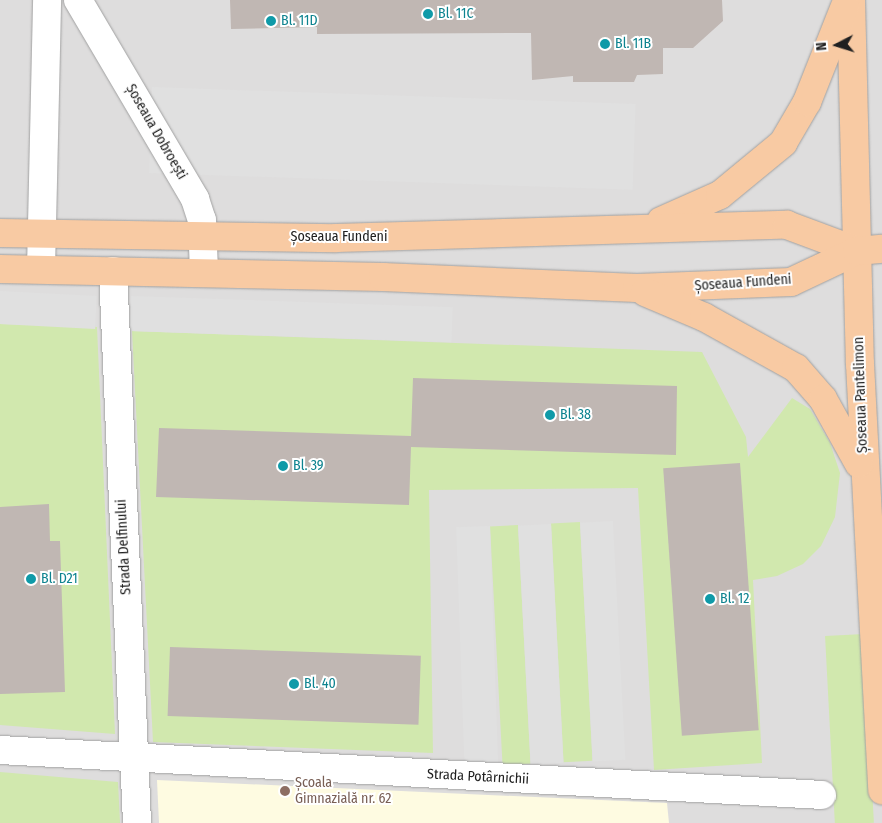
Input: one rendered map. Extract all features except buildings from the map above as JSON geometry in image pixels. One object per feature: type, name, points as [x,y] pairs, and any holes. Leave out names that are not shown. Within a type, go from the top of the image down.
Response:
[{"type":"main road","points":[[640,228],[685,213],[720,195],[782,143],[807,102],[847,0]]},
{"type":"main road","name":"Șoseaua Pantelimon","points":[[851,0],[870,250],[864,475],[882,790]]},
{"type":"main road","name":"Șoseaua Fundeni","points":[[0,233],[410,237],[640,228],[787,225],[870,250]]},
{"type":"main road","name":"Șoseaua Fundeni","points":[[0,269],[637,288],[791,282],[870,250]]},
{"type":"main road","points":[[637,288],[704,317],[796,368],[823,399],[837,421],[864,475]]},
{"type":"street","points":[[42,270],[47,0]]},
{"type":"street","name":"Șoseaua Dobroești","points":[[78,0],[195,199],[204,235],[204,274]]},
{"type":"street","name":"Strada Delfinului","points":[[113,271],[137,823]]},
{"type":"street","name":"Strada Potârnichii","points":[[0,750],[822,795]]},
{"type":"shaded area","points":[[0,0],[882,0],[882,823],[0,823]]},
{"type":"shaded area","points":[[152,87],[636,104],[633,190],[149,173]]},
{"type":"shaded area","points":[[0,291],[97,296],[95,329],[0,324]]},
{"type":"shaded area","points":[[131,296],[453,307],[452,342],[130,331]]},
{"type":"shaded area","points":[[613,521],[626,760],[593,761],[580,523]]},
{"type":"shaded area","points":[[551,524],[564,763],[531,764],[518,526]]},
{"type":"shaded area","points":[[490,526],[498,766],[464,767],[456,527]]},
{"type":"shaded area","name":"Școala Gimnazială nr. 62","points":[[157,780],[667,803],[669,823],[159,823]]},
{"type":"green space","points":[[0,324],[97,327],[115,734],[0,725]]},
{"type":"green space","points":[[132,331],[702,352],[746,437],[748,457],[792,398],[810,409],[830,443],[840,473],[835,517],[821,546],[803,564],[777,576],[753,580],[762,763],[654,770],[638,488],[429,490],[433,753],[153,742]]},
{"type":"green space","points":[[580,522],[593,761],[564,762],[551,524]]},
{"type":"green space","points":[[518,525],[531,764],[503,765],[490,526]]},
{"type":"green space","points":[[864,634],[874,823],[835,823],[825,636]]},
{"type":"green space","points":[[0,772],[118,782],[120,823],[0,823]]},
{"type":"place","name":"Bl. 11C","points":[[428,14]]},
{"type":"place","name":"Bl. 11D","points":[[271,21]]},
{"type":"place","name":"Bl. 11B","points":[[605,44]]},
{"type":"place","name":"Bl. 38","points":[[550,415]]},
{"type":"place","name":"Bl. 39","points":[[283,466]]},
{"type":"place","name":"Bl. D21","points":[[31,579]]},
{"type":"place","name":"Bl. 12","points":[[710,599]]},
{"type":"place","name":"Bl. 40","points":[[294,684]]},
{"type":"place","name":"Școala Gimnazială nr. 62","points":[[285,791]]}]
